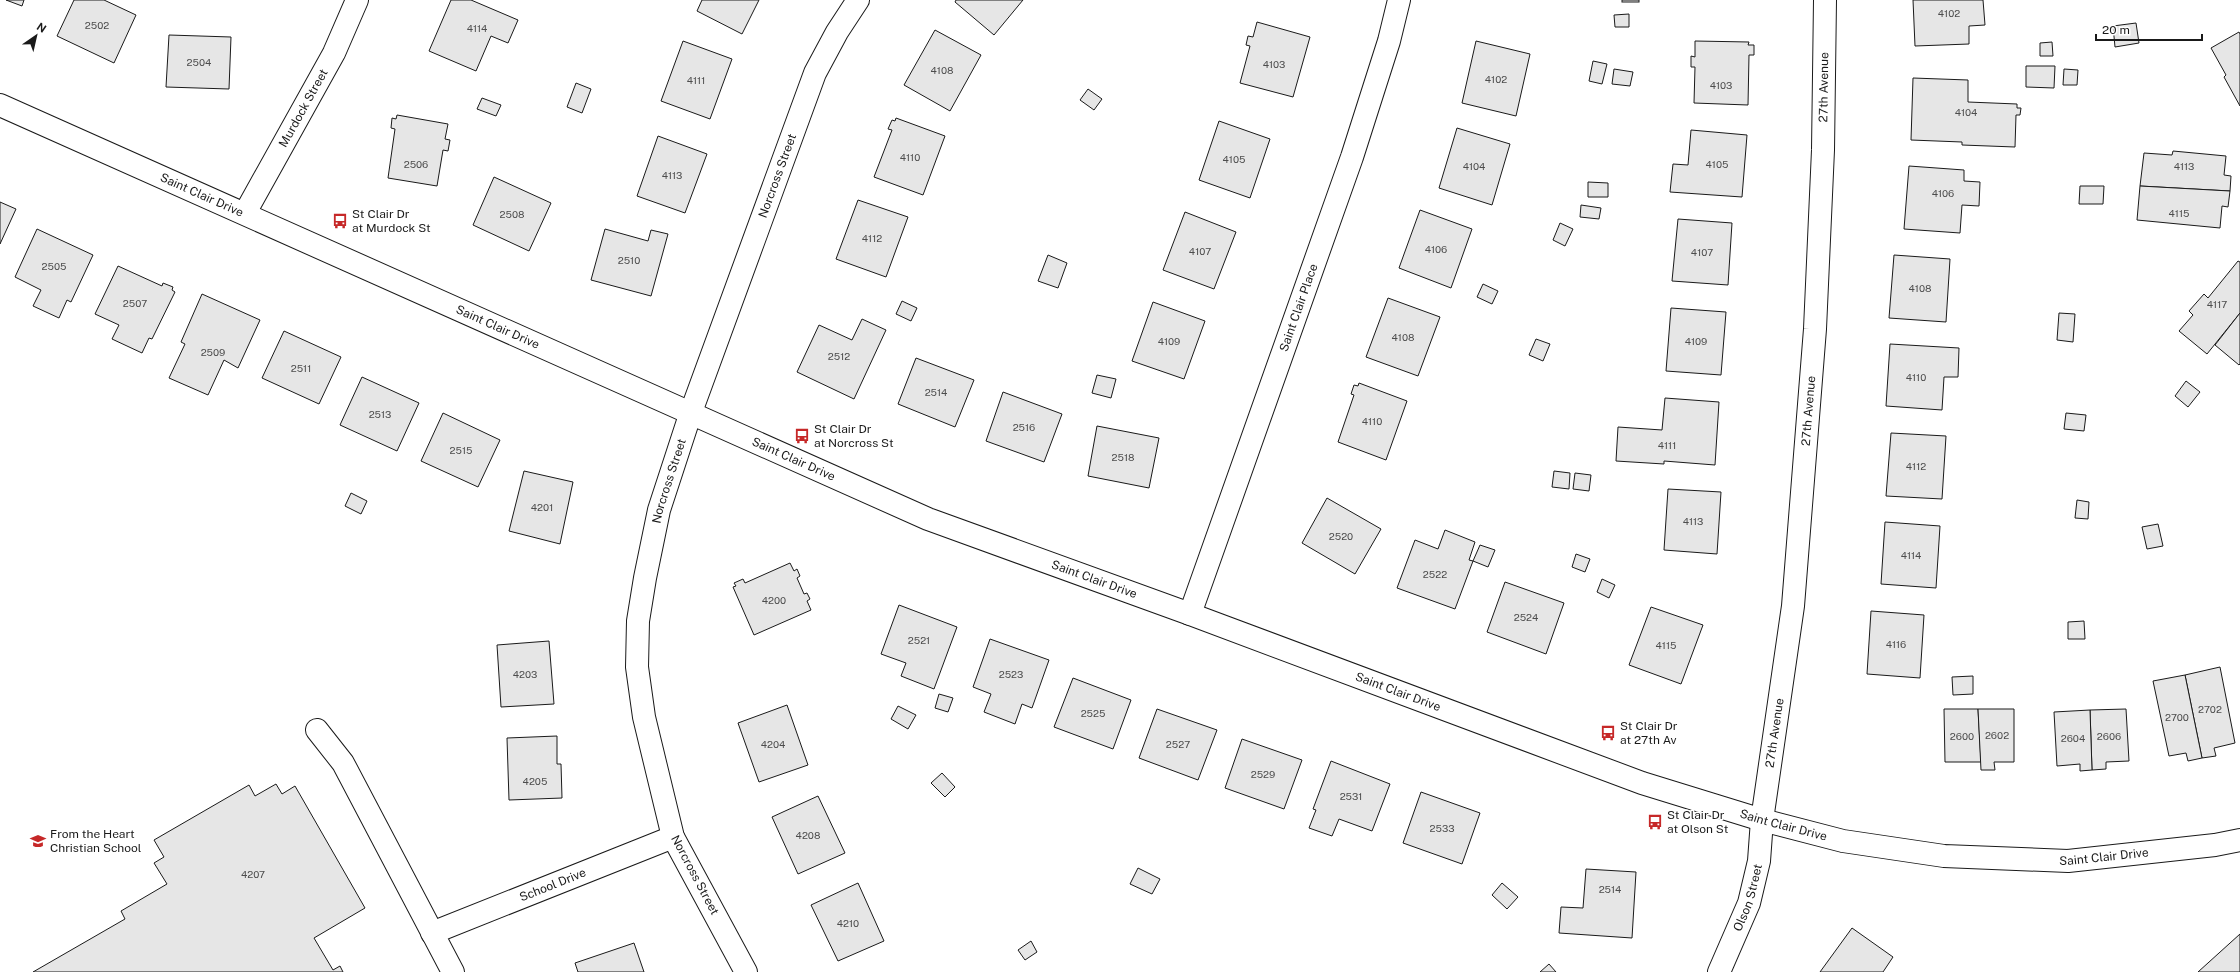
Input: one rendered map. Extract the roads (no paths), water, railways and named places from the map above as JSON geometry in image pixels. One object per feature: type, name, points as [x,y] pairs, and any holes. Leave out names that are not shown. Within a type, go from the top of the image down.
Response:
[{"type":"street","name":"Murdock Street","points":[[245,213],[334,53],[357,0]]},
{"type":"street","name":"Norcross Street","points":[[746,972],[673,837],[644,717],[637,667],[638,621],[659,510],[691,412],[815,73],[837,32],[858,0]]},
{"type":"street","name":"Saint Clair Place","points":[[1190,614],[1352,157],[1389,41],[1399,0]]},
{"type":"street","name":"27th Avenue","points":[[1762,820],[1793,606],[1812,361],[1823,150],[1825,0]]},
{"type":"street","name":"Saint Clair Drive","points":[[0,105],[928,519],[1190,614],[1642,783],[1762,820],[1843,841],[1944,856],[2068,861],[2215,845],[2240,840]]},
{"type":"street","points":[[318,730],[343,763],[453,972]]},
{"type":"street","name":"Olson Street","points":[[1719,972],[1749,903],[1760,861],[1762,820]]},
{"type":"street","name":"School Drive","points":[[432,934],[673,837]]},
{"type":"place","name":"St Clair Dr at Murdock St","points":[[340,221]]},
{"type":"place","name":"St Clair Dr at Norcross St","points":[[802,436]]},
{"type":"place","name":"St Clair Dr at 27th Av","points":[[1608,733]]},
{"type":"place","name":"St Clair Dr at Olson St","points":[[1655,822]]},
{"type":"place","name":"From the Heart Christian School","points":[[38,841]]}]
